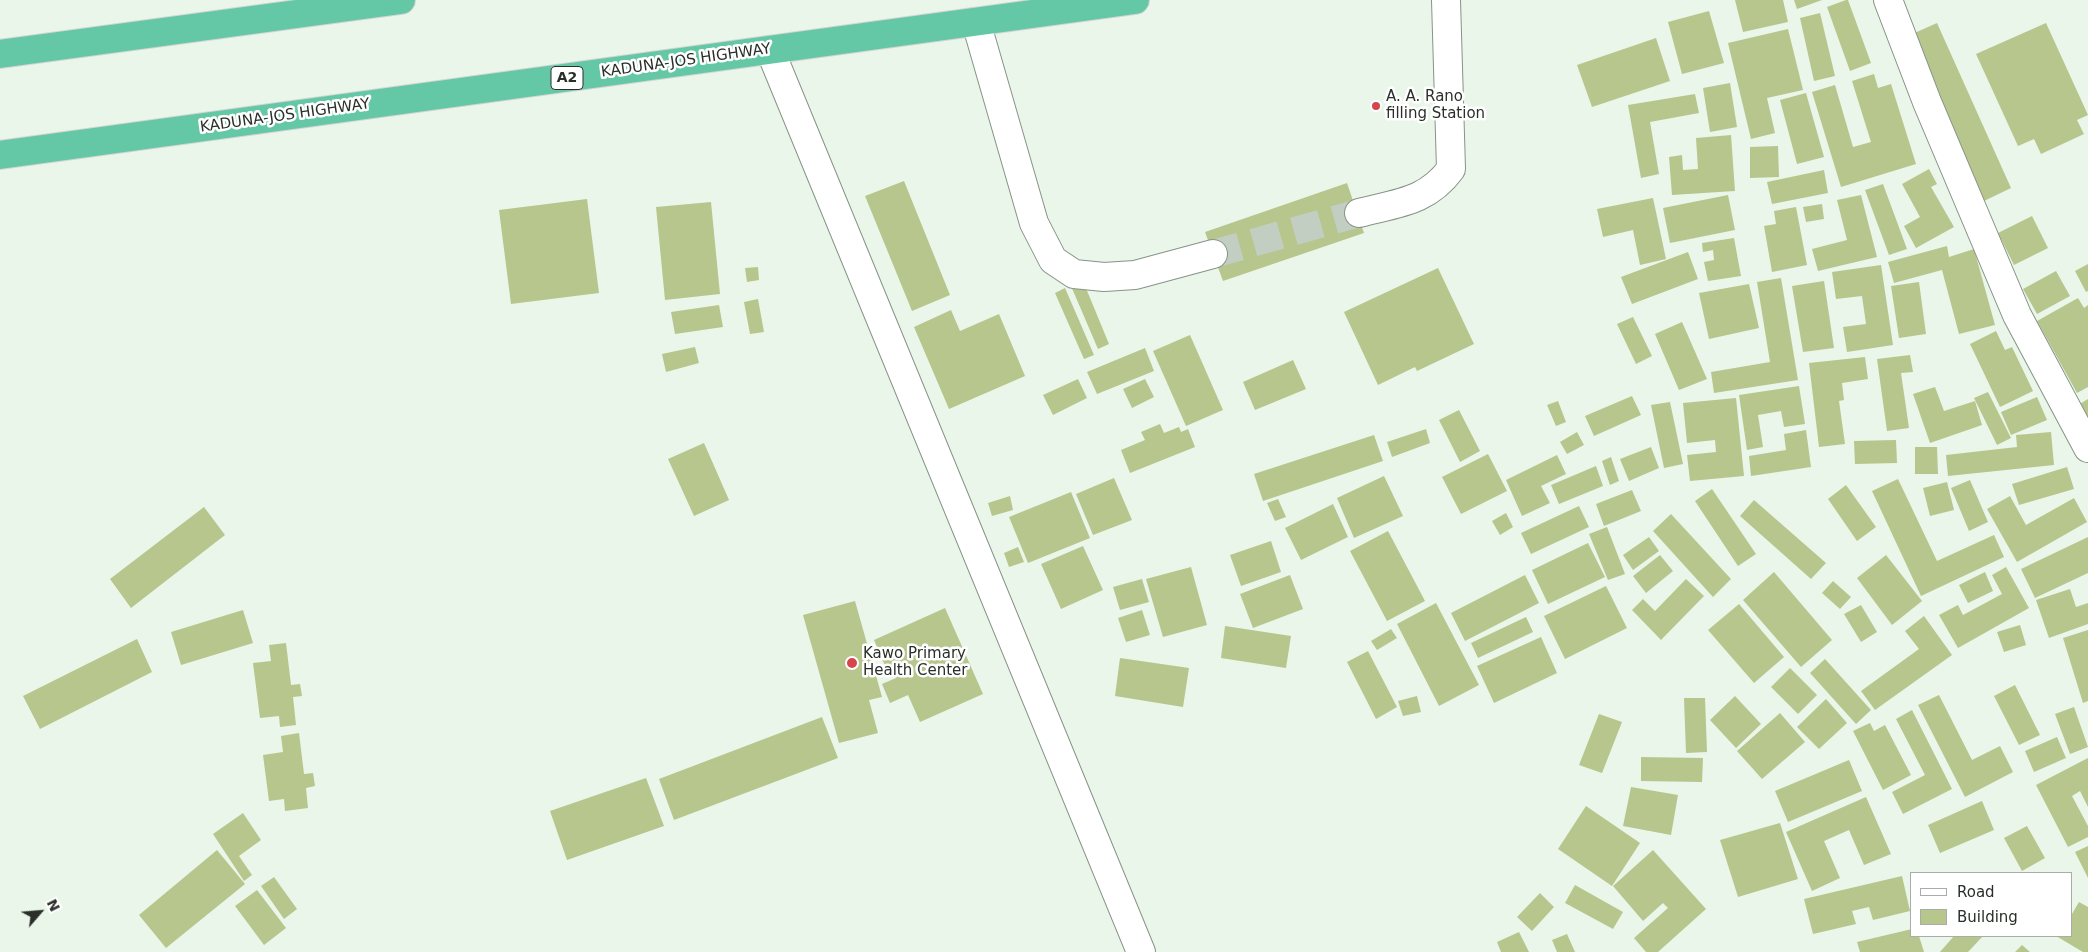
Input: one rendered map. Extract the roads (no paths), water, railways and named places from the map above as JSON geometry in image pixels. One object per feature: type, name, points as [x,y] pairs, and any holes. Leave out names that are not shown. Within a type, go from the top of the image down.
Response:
[{"type":"highway","points":[[0,54],[401,0]]},
{"type":"highway","name":"KADUNA-JOS HIGHWAY","points":[[0,155],[1135,0]]},
{"type":"street","points":[[1359,213],[1425,195],[1441,184],[1451,169],[1446,0]]},
{"type":"street","points":[[1888,0],[1927,102],[2017,315],[2088,448]]},
{"type":"street","points":[[976,22],[1034,223],[1053,260],[1074,274],[1104,278],[1135,276],[1213,254]]},
{"type":"street","points":[[770,50],[1141,952]]},
{"type":"tunnel","points":[[1213,254],[1359,213]]},
{"type":"place","name":"A. A. Rano filling Station","points":[[1376,106]]},
{"type":"place","name":"Kawo Primary Health Center","points":[[852,663]]}]
